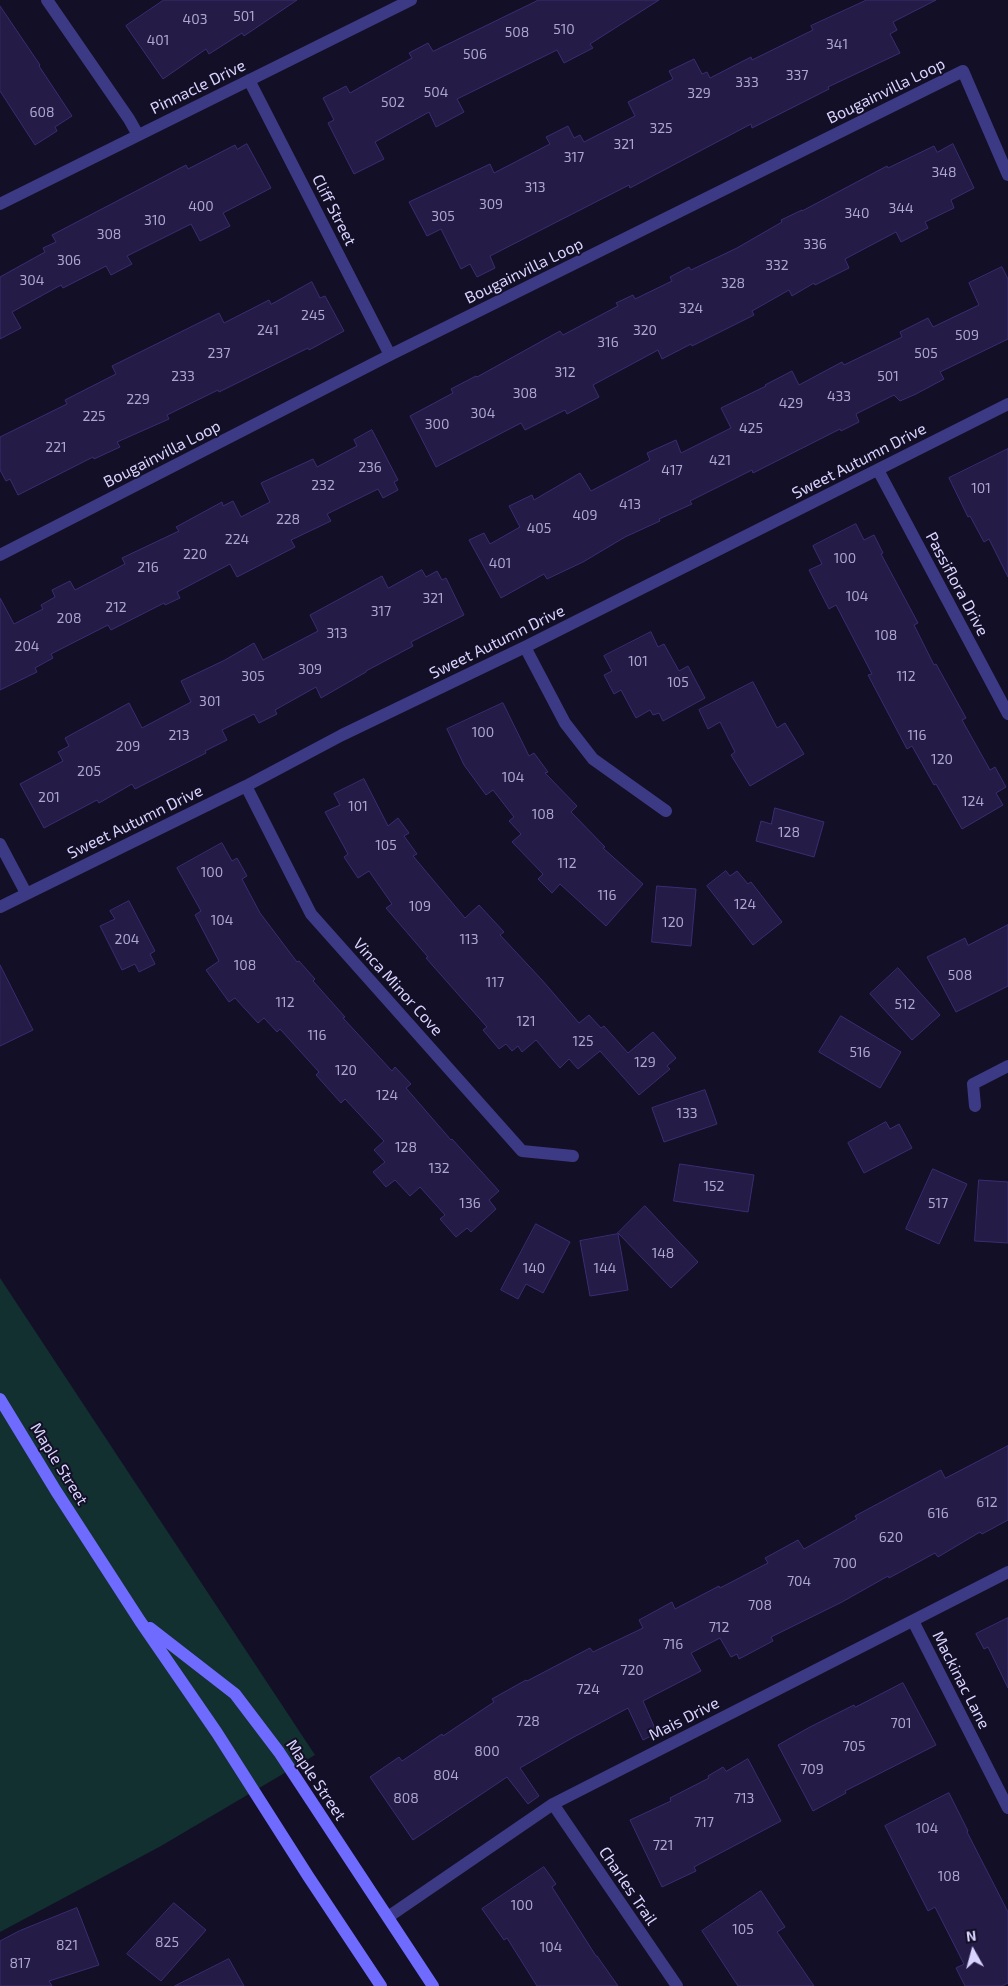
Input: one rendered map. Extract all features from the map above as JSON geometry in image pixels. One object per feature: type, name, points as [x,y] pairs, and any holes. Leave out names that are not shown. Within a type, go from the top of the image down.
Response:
[{"type":"street","points":[[47,0],[138,134]]},
{"type":"street","name":"Pinnacle Drive","points":[[0,204],[411,0]]},
{"type":"street","name":"Bougainvilla Loop","points":[[0,555],[390,355],[963,71],[1008,175]]},
{"type":"street","name":"Cliff Street","points":[[249,80],[390,355]]},
{"type":"street","name":"Sweet Autumn Drive","points":[[0,907],[246,786],[342,735],[525,647],[1008,404]]},
{"type":"street","name":"Passiflora Drive","points":[[878,470],[1008,714]]},
{"type":"street","points":[[525,647],[565,723],[593,759],[666,811]]},
{"type":"street","name":"Vinca Minor Cove","points":[[246,786],[311,914],[318,922],[522,1151],[573,1156]]},
{"type":"street","points":[[0,844],[26,893]]},
{"type":"street","points":[[975,1106],[973,1084],[1008,1066]]},
{"type":"street","name":"Maple Street","points":[[0,1399],[140,1620],[217,1733],[381,1986]]},
{"type":"street","name":"Mais Drive","points":[[388,1917],[553,1804],[1008,1572]]},
{"type":"street","name":"Maple Street","points":[[140,1620],[234,1694],[279,1752],[433,1986]]},
{"type":"street","name":"Mackinac Lane","points":[[913,1620],[1008,1808]]},
{"type":"street","name":"Charles Trail","points":[[553,1804],[677,1986]]},
{"type":"green space","points":[[0,1278],[315,1755],[161,1846],[0,1932]]},
{"type":"building","points":[[164,0],[297,0],[244,36],[242,33],[209,54],[206,49],[163,79],[126,26]]},
{"type":"building","points":[[539,0],[659,0],[590,44],[593,48],[564,63],[557,50],[457,99],[464,112],[436,127],[429,112],[375,142],[384,159],[354,174],[328,123],[334,120],[323,98],[346,86],[350,93],[412,58],[409,53],[428,43],[433,51]]},
{"type":"building","points":[[867,0],[936,0],[893,22],[897,30],[890,34],[900,53],[828,87],[829,89],[752,128],[751,124],[630,188],[629,185],[490,256],[495,268],[477,277],[470,264],[461,269],[441,229],[427,236],[409,202],[490,164],[494,173],[550,144],[546,137],[568,126],[574,138],[580,135],[584,142],[635,116],[628,102],[673,79],[669,71],[694,59],[702,74],[707,72],[710,78],[751,57],[752,60],[813,30],[811,26]]},
{"type":"building","points":[[0,6],[72,116],[55,127],[57,131],[35,145],[0,91]]},
{"type":"building","points":[[247,144],[271,188],[223,213],[230,226],[200,241],[191,224],[127,256],[132,264],[111,275],[106,266],[63,288],[61,285],[12,312],[21,328],[0,339],[0,277],[45,252],[43,248],[56,242],[52,235],[186,165],[188,169],[235,145],[237,149]]},
{"type":"building","points":[[953,144],[974,188],[951,200],[954,208],[925,222],[928,228],[901,242],[896,232],[845,259],[849,268],[815,285],[814,283],[792,296],[789,290],[752,311],[754,315],[692,346],[691,344],[662,359],[658,350],[593,385],[599,397],[567,414],[565,410],[525,430],[521,423],[436,467],[410,416],[453,393],[451,389],[477,377],[560,331],[563,335],[618,306],[616,303],[633,295],[635,299],[672,281],[670,277],[689,267],[691,270],[737,248],[782,222],[781,220],[802,211],[887,166],[888,168],[934,146],[937,152]]},
{"type":"building","points":[[1002,267],[1008,279],[1008,339],[940,372],[944,379],[916,394],[900,401],[894,395],[856,414],[859,422],[841,431],[840,429],[753,473],[752,470],[690,501],[692,504],[625,537],[583,562],[547,579],[544,574],[501,598],[469,540],[484,533],[490,544],[520,527],[509,506],[532,495],[534,500],[580,473],[591,491],[650,460],[647,453],[676,440],[681,453],[731,428],[721,408],[792,371],[799,385],[842,362],[844,365],[902,337],[900,332],[928,318],[933,327],[979,305],[969,283]]},
{"type":"building","points":[[312,282],[320,298],[325,296],[344,331],[309,350],[308,348],[219,392],[218,390],[167,415],[169,419],[117,442],[120,447],[94,459],[93,457],[18,495],[10,479],[6,481],[0,470],[0,437],[67,404],[65,400],[116,374],[112,366],[219,313],[224,323],[269,300],[271,304]]},
{"type":"building","points":[[372,430],[398,480],[394,482],[398,490],[383,498],[378,489],[327,514],[331,521],[291,540],[295,547],[237,577],[230,564],[177,592],[180,598],[165,605],[164,603],[111,630],[108,625],[51,654],[53,658],[35,668],[37,672],[0,690],[0,598],[14,624],[43,609],[41,605],[55,597],[52,590],[70,581],[75,590],[125,564],[122,558],[179,531],[176,527],[222,502],[223,506],[233,501],[241,517],[270,502],[261,483],[313,459],[317,467],[357,446],[354,440]]},
{"type":"building","points":[[1008,449],[1008,577],[989,539],[984,542],[970,516],[968,517],[949,478]]},
{"type":"building","points":[[856,524],[864,540],[874,535],[883,553],[881,554],[918,623],[914,625],[934,665],[936,664],[966,718],[962,720],[990,770],[995,767],[1006,787],[996,793],[1003,805],[962,829],[912,746],[907,749],[868,675],[872,674],[836,605],[829,609],[809,570],[822,564],[813,546]]},
{"type":"building","points":[[422,570],[426,577],[437,571],[442,580],[446,578],[464,615],[411,642],[413,646],[321,698],[316,687],[275,710],[277,714],[259,723],[254,714],[222,730],[227,740],[205,751],[206,753],[135,789],[132,784],[99,803],[97,800],[44,828],[20,784],[63,761],[58,752],[69,746],[65,738],[129,703],[142,728],[191,702],[181,681],[225,660],[254,643],[263,660],[318,631],[310,615],[382,576],[388,588]]},
{"type":"building","points":[[651,632],[658,647],[664,644],[679,671],[688,666],[705,698],[663,721],[659,713],[653,715],[650,710],[636,718],[621,690],[614,694],[604,675],[612,671],[604,656]]},
{"type":"building","points":[[753,682],[777,728],[785,723],[804,754],[750,786],[731,755],[735,752],[720,722],[708,729],[699,710]]},
{"type":"building","points":[[503,703],[529,756],[534,753],[548,772],[545,773],[577,806],[571,812],[605,847],[603,848],[643,884],[606,926],[560,884],[552,893],[538,879],[543,874],[512,842],[521,834],[509,821],[514,817],[493,790],[486,795],[464,765],[447,729]]},
{"type":"building","points":[[364,779],[388,826],[398,818],[409,833],[404,836],[417,854],[413,856],[465,918],[479,905],[504,932],[500,935],[579,1023],[589,1015],[601,1028],[604,1026],[628,1053],[653,1032],[676,1058],[667,1066],[670,1069],[639,1095],[600,1051],[578,1069],[569,1059],[560,1068],[536,1040],[522,1052],[518,1046],[512,1051],[506,1044],[499,1049],[483,1030],[487,1027],[426,958],[428,957],[386,908],[392,904],[369,871],[358,878],[344,857],[348,854],[325,812],[340,805],[334,794]]},
{"type":"building","points":[[775,808],[824,822],[814,857],[756,841],[761,821],[771,824]]},
{"type":"building","points":[[222,843],[232,861],[237,858],[247,876],[242,879],[260,913],[297,962],[299,961],[315,979],[313,981],[345,1017],[343,1018],[392,1071],[395,1067],[411,1084],[406,1088],[499,1191],[489,1200],[496,1209],[471,1232],[467,1228],[456,1237],[440,1219],[445,1215],[420,1187],[410,1196],[395,1180],[386,1187],[373,1172],[385,1162],[374,1150],[384,1141],[345,1099],[341,1103],[316,1075],[319,1072],[280,1029],[277,1032],[264,1018],[258,1023],[235,998],[229,1002],[206,970],[219,961],[195,915],[201,911],[177,868]]},
{"type":"building","points":[[726,871],[730,876],[737,871],[748,884],[751,882],[782,922],[753,945],[707,886]]},
{"type":"building","points":[[657,886],[696,889],[691,946],[652,942]]},
{"type":"building","points":[[129,901],[155,951],[150,954],[155,964],[139,972],[135,964],[122,970],[100,926],[115,919],[110,911]]},
{"type":"building","points":[[1008,925],[1008,986],[956,1012],[927,957],[965,938],[968,945]]},
{"type":"building","points":[[0,965],[33,1030],[0,1046]]},
{"type":"building","points":[[898,968],[940,1015],[912,1040],[870,994]]},
{"type":"building","points":[[841,1016],[901,1052],[880,1088],[819,1052]]},
{"type":"building","points":[[705,1090],[717,1124],[664,1142],[652,1108]]},
{"type":"building","points":[[886,1122],[890,1129],[899,1124],[912,1148],[864,1173],[848,1143]]},
{"type":"building","points":[[680,1164],[754,1175],[748,1212],[674,1201]]},
{"type":"building","points":[[933,1169],[967,1184],[939,1244],[906,1229]]},
{"type":"building","points":[[979,1180],[1008,1182],[1008,1243],[975,1241]]},
{"type":"building","points":[[645,1206],[698,1262],[671,1288],[618,1233]]},
{"type":"building","points":[[536,1224],[570,1242],[543,1293],[526,1284],[518,1299],[501,1290]]},
{"type":"building","points":[[618,1234],[628,1290],[590,1296],[580,1241]]},
{"type":"building","points":[[1008,1446],[1008,1520],[982,1534],[980,1532],[938,1557],[935,1553],[889,1578],[888,1576],[842,1602],[771,1637],[773,1641],[739,1659],[737,1654],[731,1657],[720,1638],[691,1653],[701,1671],[643,1701],[657,1733],[643,1740],[628,1708],[572,1738],[520,1768],[539,1796],[528,1804],[507,1777],[413,1840],[370,1777],[399,1757],[402,1761],[442,1734],[443,1736],[494,1702],[492,1699],[526,1680],[590,1648],[593,1652],[643,1628],[639,1620],[672,1602],[675,1609],[768,1563],[765,1558],[798,1540],[804,1549],[857,1519],[855,1516],[941,1470],[945,1478]]},
{"type":"building","points":[[1008,1618],[1008,1688],[988,1647],[984,1649],[976,1634]]},
{"type":"building","points":[[903,1683],[936,1745],[845,1791],[846,1793],[813,1811],[778,1745],[854,1705],[855,1707]]},
{"type":"building","points":[[748,1759],[781,1821],[694,1867],[696,1871],[662,1887],[630,1820],[671,1801],[670,1798],[709,1778],[708,1776],[723,1767],[726,1771]]},
{"type":"building","points":[[949,1793],[1008,1912],[1008,1983],[1002,1986],[965,1986],[956,1968],[964,1964],[935,1907],[928,1911],[885,1826]]},
{"type":"building","points":[[544,1867],[556,1884],[552,1887],[596,1956],[618,1986],[537,1986],[507,1938],[504,1940],[482,1909]]},
{"type":"building","points":[[761,1891],[785,1927],[777,1932],[814,1986],[738,1986],[702,1931]]},
{"type":"building","points":[[174,1903],[206,1930],[161,1981],[127,1954]]},
{"type":"building","points":[[77,1908],[99,1965],[49,1981],[52,1986],[0,1986],[0,1941],[19,1931]]},
{"type":"building","points":[[229,1959],[244,1986],[175,1986]]}]
